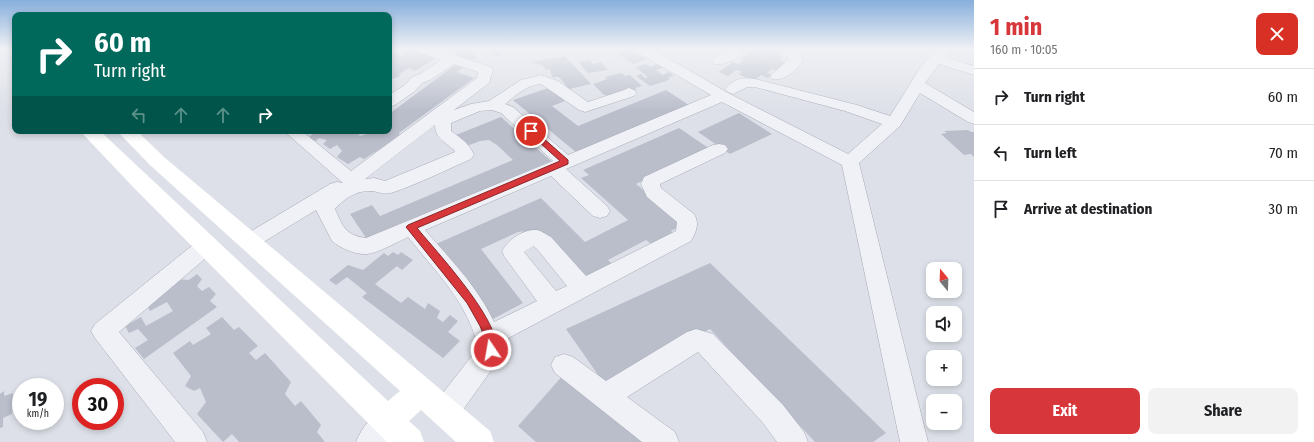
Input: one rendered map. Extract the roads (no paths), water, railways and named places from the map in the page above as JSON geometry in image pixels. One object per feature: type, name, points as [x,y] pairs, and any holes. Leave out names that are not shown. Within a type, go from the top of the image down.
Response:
[{"type":"street","points":[[393,84],[424,70]]},
{"type":"street","points":[[392,100],[410,88],[417,80],[425,77],[434,70]]},
{"type":"street","points":[[193,442],[103,330],[206,246],[242,235],[351,180],[484,80],[485,70]]},
{"type":"street","points":[[682,70],[728,93],[850,162],[914,442]]},
{"type":"street","points":[[777,76],[785,70]]},
{"type":"street","points":[[850,162],[894,123],[925,70]]},
{"type":"street","points":[[493,105],[525,83],[536,80],[547,80],[584,106],[594,105],[629,93]]},
{"type":"street","points":[[600,211],[559,165],[507,110],[493,105],[477,107],[448,118],[443,122],[443,133],[462,147],[465,155],[388,188],[380,188],[374,184],[364,185],[336,197],[325,209],[338,237],[349,243],[367,246],[559,165],[728,93],[744,82],[755,83],[851,108],[894,123]]},
{"type":"street","points":[[917,85],[974,119]]},
{"type":"street","points":[[92,134],[206,246],[379,431],[409,442]]},
{"type":"street","points":[[129,134],[157,161],[479,442]]},
{"type":"street","points":[[296,134],[351,180]]},
{"type":"street","points":[[490,336],[684,236],[687,230],[687,219],[654,192],[650,184],[651,181],[719,149]]},
{"type":"street","points":[[411,227],[470,300],[485,324],[490,336],[491,350],[445,412]]},
{"type":"street","points":[[553,304],[515,256],[513,251],[514,247],[530,239],[537,238],[544,243],[583,289]]},
{"type":"street","points":[[605,396],[696,340],[700,340],[704,342],[773,414],[794,442]]},
{"type":"street","points":[[564,365],[665,442]]},
{"type":"street","points":[[379,431],[422,391]]}]
